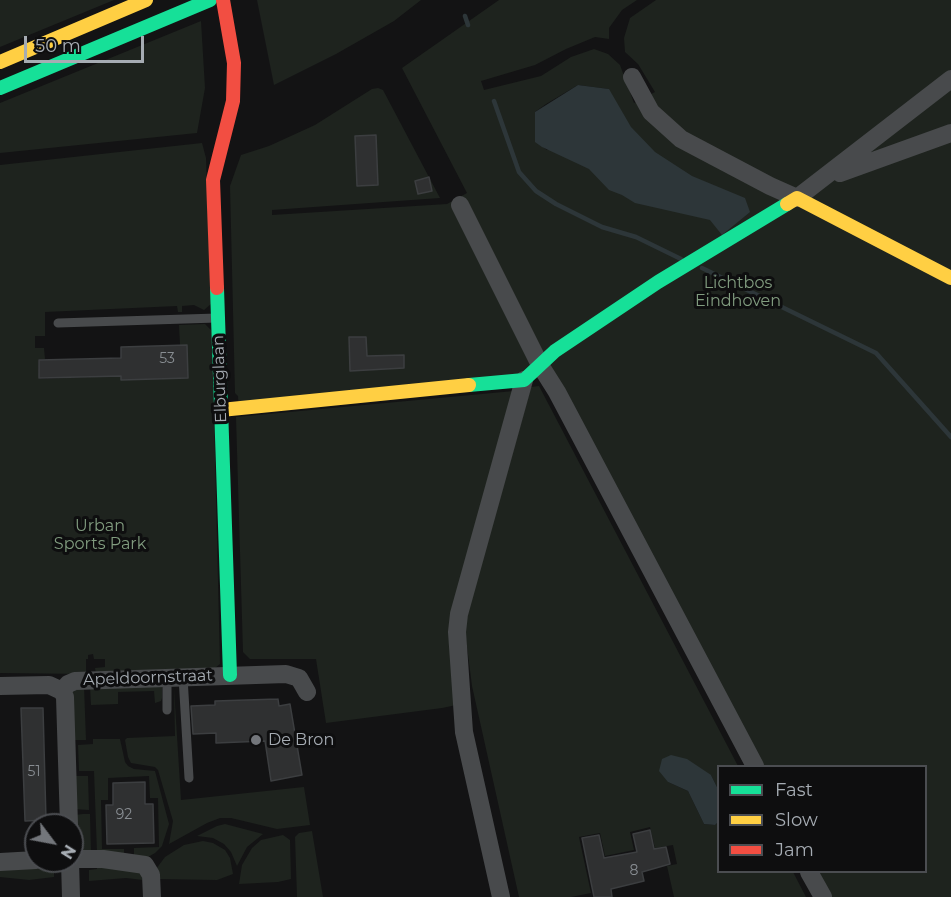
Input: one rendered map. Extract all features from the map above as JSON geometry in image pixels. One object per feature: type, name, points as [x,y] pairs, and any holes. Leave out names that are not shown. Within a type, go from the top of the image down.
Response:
[{"type":"main road","points":[[0,62],[146,0]]},
{"type":"main road","points":[[0,88],[210,0]]},
{"type":"main road","name":"Elburglaan","points":[[223,0],[234,63],[233,101],[213,180],[230,675]]},
{"type":"main road","points":[[221,410],[524,380],[555,351],[658,282],[797,198],[951,278]]},
{"type":"street","points":[[632,77],[651,112],[681,139],[797,198],[951,79]]},
{"type":"street","points":[[821,180],[951,133]]},
{"type":"street","points":[[460,205],[540,365],[557,392],[753,765]]},
{"type":"street","points":[[501,897],[464,732],[457,632],[459,614],[524,380]]},
{"type":"street","points":[[230,675],[286,674],[299,678],[307,692]]},
{"type":"street","name":"Apeldoornstraat","points":[[0,686],[49,685],[62,691],[68,684],[75,681],[230,675]]},
{"type":"street","points":[[62,691],[65,697],[69,813]]},
{"type":"street","points":[[84,860],[129,857],[142,864],[149,871],[152,897]]},
{"type":"street","points":[[0,861],[24,860]]},
{"type":"street","points":[[71,873],[71,897]]},
{"type":"street","points":[[810,873],[823,897]]},
{"type":"lane","points":[[57,323],[217,318]]},
{"type":"lane","points":[[167,710],[175,677]]},
{"type":"lane","points":[[175,677],[189,778]]},
{"type":"green space","points":[[0,0],[114,0],[0,47]]},
{"type":"green space","points":[[257,0],[421,0],[394,21],[336,54],[274,85]]},
{"type":"green space","name":"Lichtbos Eindhoven","points":[[499,0],[637,0],[622,10],[609,28],[609,39],[595,37],[535,65],[481,81],[484,90],[541,76],[571,57],[594,49],[608,54],[620,65],[634,103],[655,92],[638,64],[625,52],[624,38],[630,18],[656,0],[951,0],[951,897],[813,897],[801,873],[927,873],[927,765],[744,765],[542,378],[239,411],[238,396],[235,393],[230,186],[241,155],[269,146],[315,125],[372,89],[378,88],[383,90],[440,198],[272,210],[272,215],[447,204],[467,193],[402,68]],"holes":[[[578,85],[609,89],[547,150],[535,141],[535,112]]]},
{"type":"green space","points":[[201,21],[205,88],[197,133],[0,153],[0,103]]},
{"type":"green space","name":"Urban Sports Park","points":[[202,143],[206,158],[211,304],[204,310],[194,305],[182,306],[182,312],[178,312],[177,306],[45,312],[45,336],[35,336],[35,348],[44,348],[45,359],[38,360],[39,379],[121,376],[122,380],[188,378],[187,345],[180,345],[179,325],[205,324],[212,331],[220,664],[215,668],[96,674],[95,668],[105,667],[105,659],[94,659],[93,654],[88,655],[86,659],[86,674],[0,673],[0,165]]},
{"type":"green space","points":[[539,386],[737,765],[717,765],[717,787],[711,775],[668,782],[688,791],[704,824],[715,825],[717,823],[717,873],[794,873],[806,897],[674,897],[667,866],[677,864],[673,845],[655,848],[650,827],[630,832],[634,850],[605,856],[600,833],[579,837],[591,893],[571,897],[519,897],[472,686],[465,631],[468,611],[531,387]]},
{"type":"green space","points":[[514,391],[453,606],[461,704],[326,723],[316,659],[250,659],[243,652],[236,417]]},
{"type":"green space","points":[[84,686],[86,740],[73,740],[71,692]]},
{"type":"green space","points":[[90,686],[162,687],[162,698],[161,701],[155,703],[154,691],[118,692],[118,704],[91,705]]},
{"type":"green space","points":[[174,688],[181,800],[304,787],[310,825],[277,829],[231,818],[220,818],[169,844],[173,821],[158,770],[155,767],[131,763],[125,740],[127,738],[175,736]]},
{"type":"green space","points":[[93,739],[120,739],[128,766],[134,769],[155,771],[169,824],[162,846],[148,857],[134,856],[134,848],[159,847],[158,798],[150,798],[149,776],[108,778],[108,800],[101,800],[102,849],[124,849],[124,856],[97,853],[94,771],[79,771],[78,745],[93,744]]},
{"type":"green space","points":[[74,776],[88,776],[89,810],[74,809]]},
{"type":"green space","points":[[84,814],[90,814],[91,854],[84,852]]},
{"type":"green space","points":[[225,824],[263,834],[247,847],[237,866],[231,852],[224,844],[213,838],[197,836]]},
{"type":"green space","points":[[312,831],[323,897],[297,897],[295,837],[299,833]]},
{"type":"green space","points":[[283,835],[290,840],[291,879],[239,884],[242,865],[252,848],[261,840]]},
{"type":"green space","points":[[203,841],[213,843],[225,850],[230,858],[233,874],[217,880],[158,879],[156,869],[165,857],[184,845]]},
{"type":"green space","points":[[97,864],[141,871],[143,880],[126,878],[89,881],[89,870],[97,869]]},
{"type":"green space","points":[[24,867],[24,873],[54,873],[54,877],[29,880],[0,877],[0,868]]},
{"type":"shaded area","points":[[578,85],[609,89],[631,127],[655,152],[692,176],[745,198],[750,212],[722,235],[710,220],[635,203],[609,190],[589,169],[535,142],[535,112]]},
{"type":"shaded area","points":[[671,755],[687,759],[711,775],[717,787],[717,823],[715,825],[704,824],[688,791],[668,782],[659,771],[662,759]]},
{"type":"building","points":[[376,135],[378,185],[357,186],[355,136]]},
{"type":"building","points":[[429,177],[432,191],[418,194],[415,181]]},
{"type":"building","points":[[349,337],[366,337],[367,356],[404,355],[404,368],[350,371]]},
{"type":"building","points":[[187,345],[188,378],[121,380],[121,376],[39,378],[39,360],[121,358],[121,347]]},
{"type":"building","name":"De Bron","points":[[278,699],[279,706],[290,704],[302,775],[271,781],[265,741],[216,743],[216,733],[193,734],[191,706],[215,705],[215,701]]},
{"type":"building","points":[[21,708],[43,708],[46,813],[25,813]]},
{"type":"building","points":[[145,782],[145,804],[153,804],[154,843],[107,844],[106,805],[113,805],[113,783]]},
{"type":"building","points":[[650,830],[654,849],[666,847],[670,864],[642,872],[644,881],[611,889],[612,897],[594,897],[582,838],[599,835],[604,858],[637,852],[633,834]]},
{"type":"waterway","points":[[465,16],[468,25]]},
{"type":"waterway","points":[[494,101],[519,172],[536,191],[556,204],[602,227],[636,237],[681,259]]},
{"type":"waterway","points":[[702,268],[876,353],[951,437]]},
{"type":"traffic: fast","points":[[0,88],[210,0]]},
{"type":"traffic: fast","points":[[469,385],[524,380],[555,351],[658,282],[787,204]]},
{"type":"traffic: fast","points":[[217,288],[230,675]]},
{"type":"traffic: slow","points":[[0,62],[146,0]]},
{"type":"traffic: slow","points":[[787,204],[797,198],[951,278]]},
{"type":"traffic: slow","points":[[221,410],[469,385]]},
{"type":"traffic: jam","points":[[217,288],[213,180],[233,101],[234,63],[223,0]]},
{"type":"place","name":"De Bron","points":[[256,740]]}]
